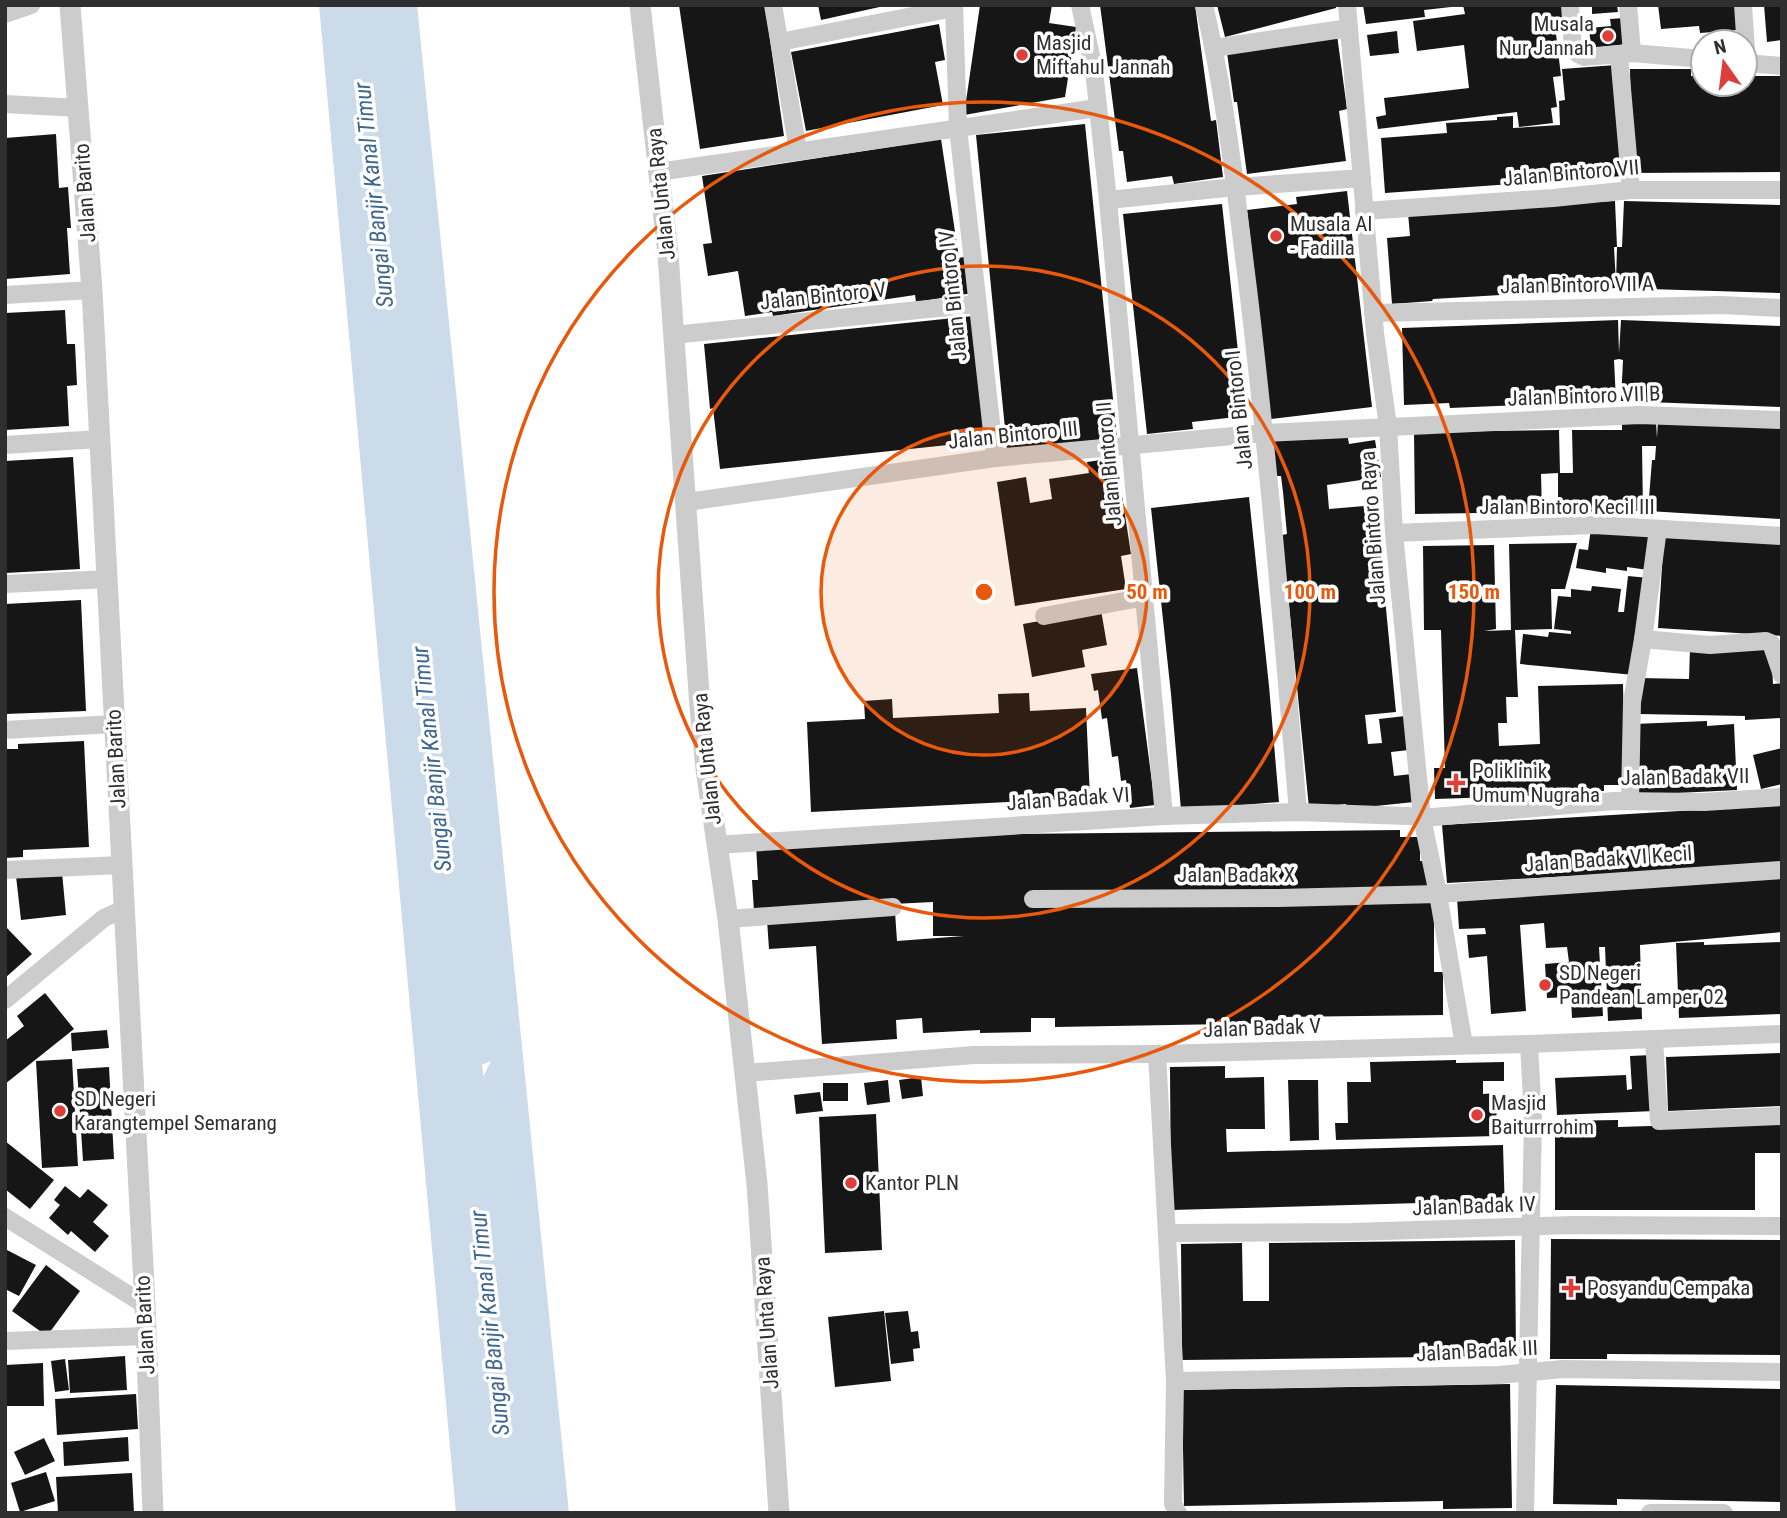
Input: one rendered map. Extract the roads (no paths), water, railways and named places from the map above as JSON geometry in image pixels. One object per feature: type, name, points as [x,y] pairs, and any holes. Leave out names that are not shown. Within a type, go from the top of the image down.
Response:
[{"type":"street","points":[[5,14],[31,5]]},
{"type":"street","name":"Jalan Barito","points":[[70,5],[92,290],[108,579],[153,1513]]},
{"type":"street","name":"Jalan Unta Raya","points":[[640,5],[673,335],[700,707],[716,845],[728,919],[764,1269],[779,1513]]},
{"type":"street","points":[[773,5],[798,150]]},
{"type":"street","name":"Jalan Bintoro II","points":[[1080,5],[1094,70],[1108,200],[1164,816]]},
{"type":"street","name":"Jalan Bintoro I","points":[[1204,5],[1214,48],[1236,187],[1265,433],[1298,812]]},
{"type":"street","name":"Jalan Bintoro Raya","points":[[1347,5],[1373,313],[1388,426],[1394,533],[1422,818],[1464,1045]]},
{"type":"street","points":[[1570,5],[1573,49],[1584,57],[1625,54],[1689,58]]},
{"type":"street","points":[[1628,5],[1625,54],[1631,190]]},
{"type":"street","points":[[1743,5],[1744,28]]},
{"type":"street","points":[[780,42],[954,6]]},
{"type":"street","name":"Jalan Bintoro IV","points":[[954,6],[958,128],[995,458]]},
{"type":"street","points":[[1214,48],[1349,28]]},
{"type":"street","points":[[1759,64],[1782,66]]},
{"type":"street","points":[[5,104],[79,108]]},
{"type":"street","points":[[658,172],[1097,108]]},
{"type":"street","points":[[1108,200],[1362,178]]},
{"type":"street","name":"Jalan Bintoro VII","points":[[1364,211],[1631,190],[1782,190]]},
{"type":"street","points":[[5,295],[92,290]]},
{"type":"street","name":"Jalan Bintoro V","points":[[673,335],[977,304]]},
{"type":"street","name":"Jalan Bintoro VII A","points":[[1373,313],[1721,305],[1782,308]]},
{"type":"street","name":"Jalan Bintoro VII B","points":[[1388,426],[1640,415],[1782,420]]},
{"type":"street","name":"Jalan Bintoro III","points":[[687,502],[995,458],[1265,433],[1388,426]]},
{"type":"street","points":[[5,445],[99,439]]},
{"type":"street","name":"Jalan Bintoro Kecil III","points":[[1394,533],[1594,526],[1782,536]]},
{"type":"street","points":[[1630,800],[1632,702],[1658,529]]},
{"type":"street","points":[[5,584],[108,579]]},
{"type":"street","points":[[1044,616],[1145,597]]},
{"type":"street","points":[[1643,639],[1710,645],[1766,641],[1771,643],[1782,675]]},
{"type":"street","points":[[5,730],[114,724]]},
{"type":"street","name":"Jalan Badak VII","points":[[1422,818],[1630,800],[1704,802],[1782,797]]},
{"type":"street","name":"Jalan Badak VI","points":[[716,845],[1164,816],[1298,812],[1422,818]]},
{"type":"street","points":[[5,870],[122,865]]},
{"type":"street","name":"Jalan Badak VI Kecil","points":[[1438,894],[1782,870]]},
{"type":"street","name":"Jalan Badak X","points":[[1033,899],[1438,894]]},
{"type":"street","points":[[728,919],[893,908]]},
{"type":"street","points":[[5,1000],[104,918],[124,909]]},
{"type":"street","name":"Jalan Badak V","points":[[745,1073],[974,1055],[1157,1054],[1782,1034]]},
{"type":"street","points":[[1654,1039],[1659,1121],[1782,1116]]},
{"type":"street","points":[[1525,1513],[1533,1119],[1529,1044]]},
{"type":"street","points":[[1157,1054],[1175,1381],[1175,1505]]},
{"type":"street","points":[[5,1217],[145,1305]]},
{"type":"street","name":"Jalan Badak IV","points":[[1167,1233],[1352,1232],[1531,1226],[1782,1226]]},
{"type":"street","points":[[5,1341],[146,1336]]},
{"type":"street","name":"Jalan Badak III","points":[[1175,1381],[1500,1375],[1563,1369],[1782,1372]]},
{"type":"street","points":[[1650,1513],[1724,1513]]},
{"type":"water","points":[[319,5],[417,5],[569,1513],[456,1513]],"holes":[[[461,1007],[477,1041],[474,1052],[481,1065],[491,1061],[483,1077],[484,1087],[476,1095],[464,1069],[458,1012]]]},
{"type":"waterway","name":"Sungai Banjir Kanal Timur","points":[[455,986],[468,1114]]},
{"type":"place","name":"Musala Nur Jannah","points":[[1608,36]]},
{"type":"place","name":"Masjid Miftahul Jannah","points":[[1022,55]]},
{"type":"place","name":"Musala Al - Fadilla","points":[[1276,236]]},
{"type":"place","name":"Poliklinik Umum Nugraha","points":[[1456,783]]},
{"type":"place","name":"SD Negeri Pandean Lamper 02","points":[[1545,985]]},
{"type":"place","name":"SD Negeri Karangtempel Semarang","points":[[60,1111]]},
{"type":"place","name":"Masjid Baiturrrohim","points":[[1477,1115]]},
{"type":"place","name":"Kantor PLN","points":[[851,1183]]},
{"type":"place","name":"Posyandu Cempaka","points":[[1571,1288]]}]
